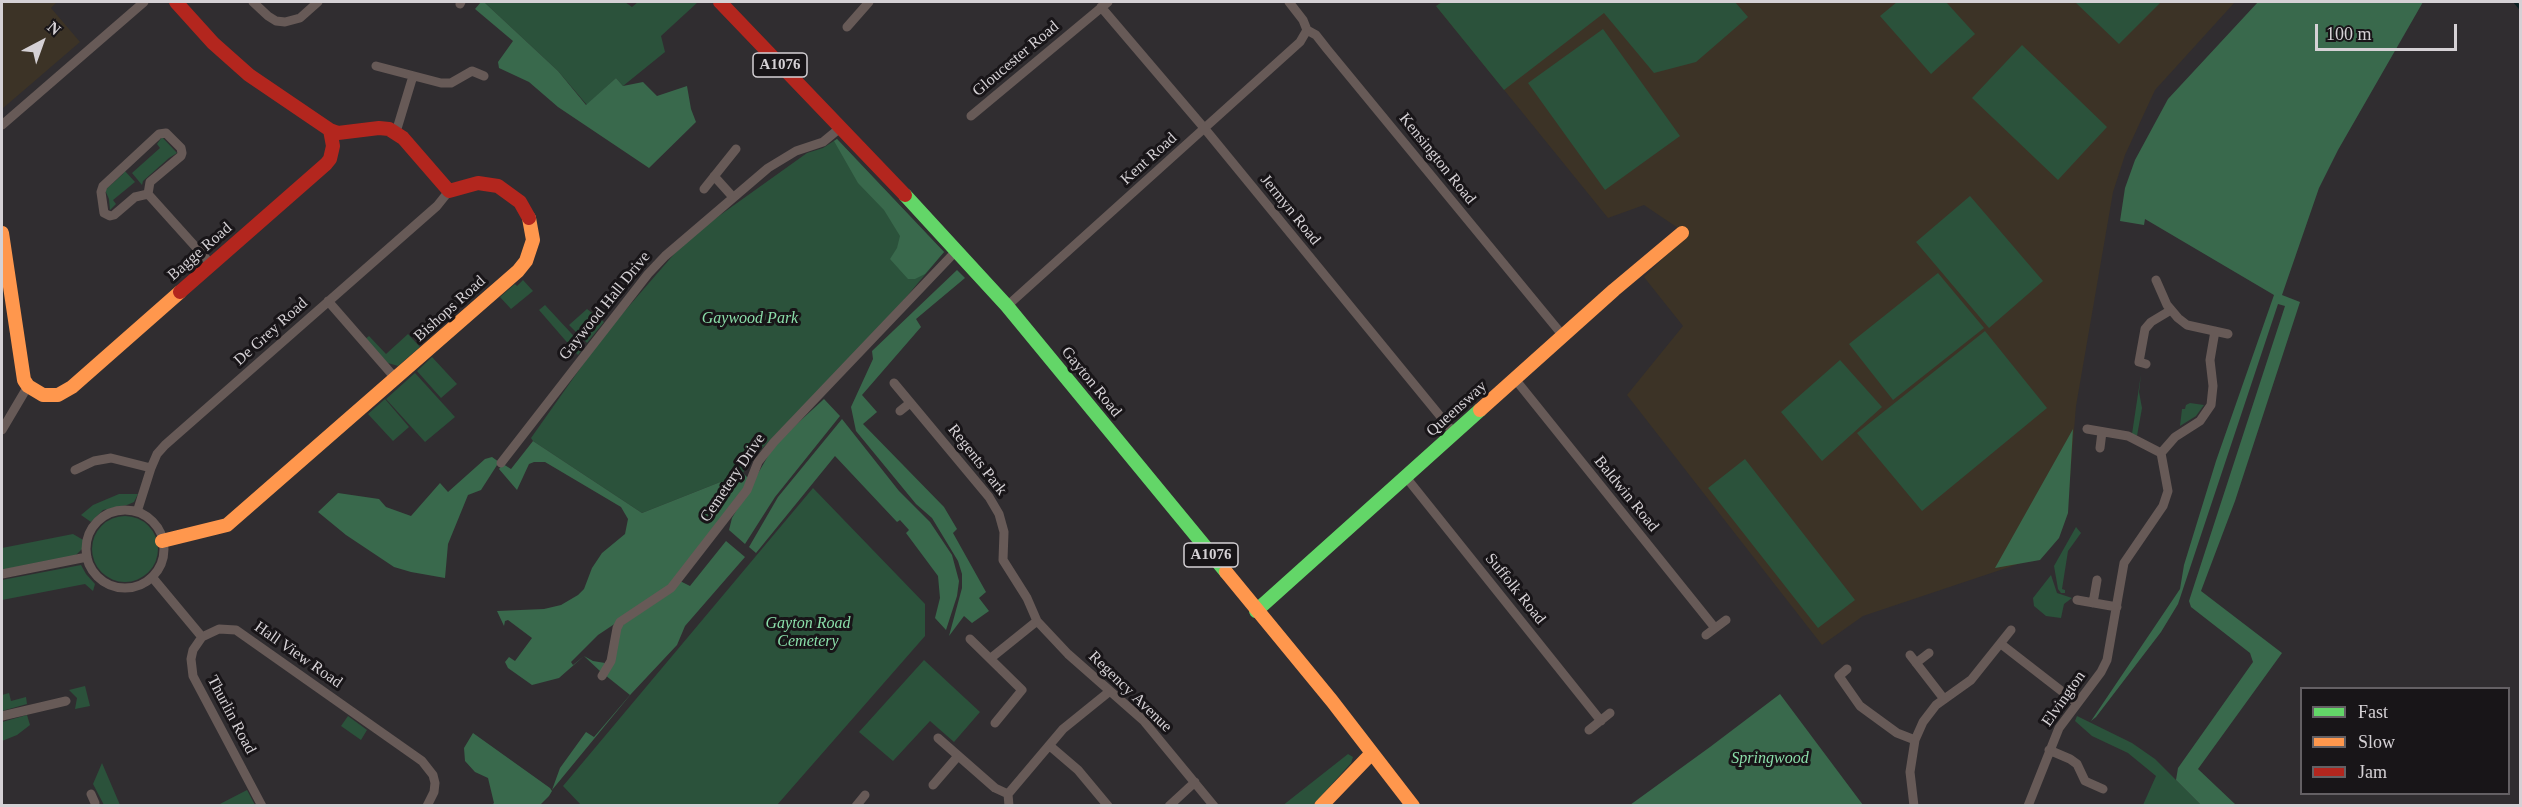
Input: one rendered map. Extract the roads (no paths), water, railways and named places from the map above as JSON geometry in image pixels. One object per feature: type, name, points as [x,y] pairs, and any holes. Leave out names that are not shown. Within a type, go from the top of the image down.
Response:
[{"type":"street","points":[[2,125],[144,2]]},
{"type":"street","points":[[176,2],[228,58],[271,92],[338,133],[379,128],[396,132],[449,190]]},
{"type":"street","points":[[253,2],[268,16],[276,21],[285,22],[300,18],[318,2]]},
{"type":"street","name":"Gayton Road","points":[[720,2],[957,250],[1007,306],[1413,806]]},
{"type":"street","points":[[847,27],[869,2]]},
{"type":"street","name":"Kensington Road","points":[[1288,2],[1303,20],[1307,30],[1322,42],[1564,337]]},
{"type":"street","name":"Gloucester Road","points":[[971,116],[1105,4]]},
{"type":"street","name":"Jermyn Road","points":[[1105,4],[1454,433]]},
{"type":"street","name":"Kent Road","points":[[1007,306],[1300,42],[1307,30]]},
{"type":"street","points":[[376,66],[433,82],[451,83],[472,70],[484,76]]},
{"type":"street","points":[[396,132],[413,76]]},
{"type":"street","name":"Gaywood Hall Drive","points":[[501,463],[648,274],[665,256],[732,196],[768,168],[796,151],[824,142],[840,128]]},
{"type":"street","name":"Bagge Road","points":[[28,386],[43,395],[66,391],[326,164],[330,159],[333,146],[330,130]]},
{"type":"street","points":[[166,133],[181,148],[182,153],[150,182],[148,194],[135,197],[114,215],[104,213],[101,192],[103,186],[159,134],[166,133]]},
{"type":"street","points":[[704,189],[736,149]]},
{"type":"street","points":[[714,176],[732,196]]},
{"type":"street","name":"Bishops Road","points":[[162,541],[227,525],[518,271],[530,251],[533,240],[532,226],[520,202],[498,186],[478,183],[449,190]]},
{"type":"street","name":"De Grey Road","points":[[137,512],[151,468],[157,454],[165,445],[437,206],[449,190]]},
{"type":"street","points":[[148,194],[211,264]]},
{"type":"street","points":[[2,233],[21,370],[28,386],[2,430]]},
{"type":"street","name":"Queensway","points":[[1256,611],[1614,290],[1682,233]]},
{"type":"street","name":"Cemetery Drive","points":[[602,676],[611,661],[616,628],[620,622],[671,588],[747,490],[758,462],[774,442],[957,250]]},
{"type":"street","points":[[2156,280],[2171,310],[2187,325],[2228,334]]},
{"type":"street","points":[[328,302],[396,379]]},
{"type":"street","points":[[2146,364],[2139,362],[2145,329],[2151,322],[2171,310]]},
{"type":"street","points":[[2088,429],[2138,440],[2161,453],[2175,437],[2200,421],[2211,405],[2213,386],[2210,360],[2215,331]]},
{"type":"street","name":"Baldwin Road","points":[[1515,379],[1715,628]]},
{"type":"street","name":"Regents Park","points":[[894,383],[989,497],[999,514],[1004,532],[1003,560],[1027,598]]},
{"type":"street","points":[[900,411],[910,403]]},
{"type":"street","points":[[2100,447],[2102,432]]},
{"type":"street","name":"Elvington","points":[[2028,806],[2059,728],[2101,672],[2107,660],[2124,562],[2163,506],[2168,491],[2161,453]]},
{"type":"street","points":[[75,470],[94,461],[111,458],[151,468]]},
{"type":"street","name":"Suffolk Road","points":[[1405,476],[1600,721]]},
{"type":"street","points":[[122,510],[137,512],[153,523],[162,541],[162,561],[152,577],[139,585],[117,587],[97,577],[87,557],[88,535],[102,517],[122,510]]},
{"type":"street","points":[[2,574],[87,557]]},
{"type":"street","points":[[152,577],[202,637]]},
{"type":"street","points":[[2093,603],[2097,580]]},
{"type":"street","name":"Regency Avenue","points":[[1027,598],[1037,621],[1068,654],[1143,720],[1214,806]]},
{"type":"street","points":[[2077,600],[2117,607]]},
{"type":"street","points":[[1706,635],[1726,620]]},
{"type":"street","points":[[991,658],[1037,621]]},
{"type":"street","name":"Hall View Road","points":[[202,637],[219,629],[236,630],[422,761],[433,774],[434,792],[427,806]]},
{"type":"street","points":[[1914,806],[1910,772],[1915,740],[1930,714],[1944,699],[1971,680],[2011,630]]},
{"type":"street","name":"Thurlin Road","points":[[202,637],[193,650],[191,659],[193,676],[262,806]]},
{"type":"street","points":[[970,639],[1022,690],[995,723]]},
{"type":"street","points":[[2001,644],[2078,703]]},
{"type":"street","points":[[1916,663],[1929,653]]},
{"type":"street","points":[[1910,655],[1944,699]]},
{"type":"street","points":[[1847,669],[1835,678],[1860,706],[1898,733],[1915,740]]},
{"type":"street","points":[[1009,806],[1008,794],[1063,729],[1110,691]]},
{"type":"street","points":[[2,716],[66,701]]},
{"type":"street","points":[[1589,730],[1610,713]]},
{"type":"street","points":[[938,738],[995,788],[1008,794]]},
{"type":"street","points":[[1050,746],[1078,770],[1108,806]]},
{"type":"street","points":[[2049,750],[2077,764],[2085,781],[2103,789]]},
{"type":"street","points":[[1321,806],[1372,753]]},
{"type":"street","points":[[933,785],[958,756]]},
{"type":"street","points":[[1168,806],[1195,782]]},
{"type":"street","points":[[858,805],[865,795]]},
{"type":"waterway","points":[[2515,2],[2520,8]]},
{"type":"park label","name":"Gaywood Park","points":[[750,319]]},
{"type":"park label","name":"Gayton Road Cemetery","points":[[808,633]]},
{"type":"park label","name":"Springwood","points":[[1770,759]]}]
